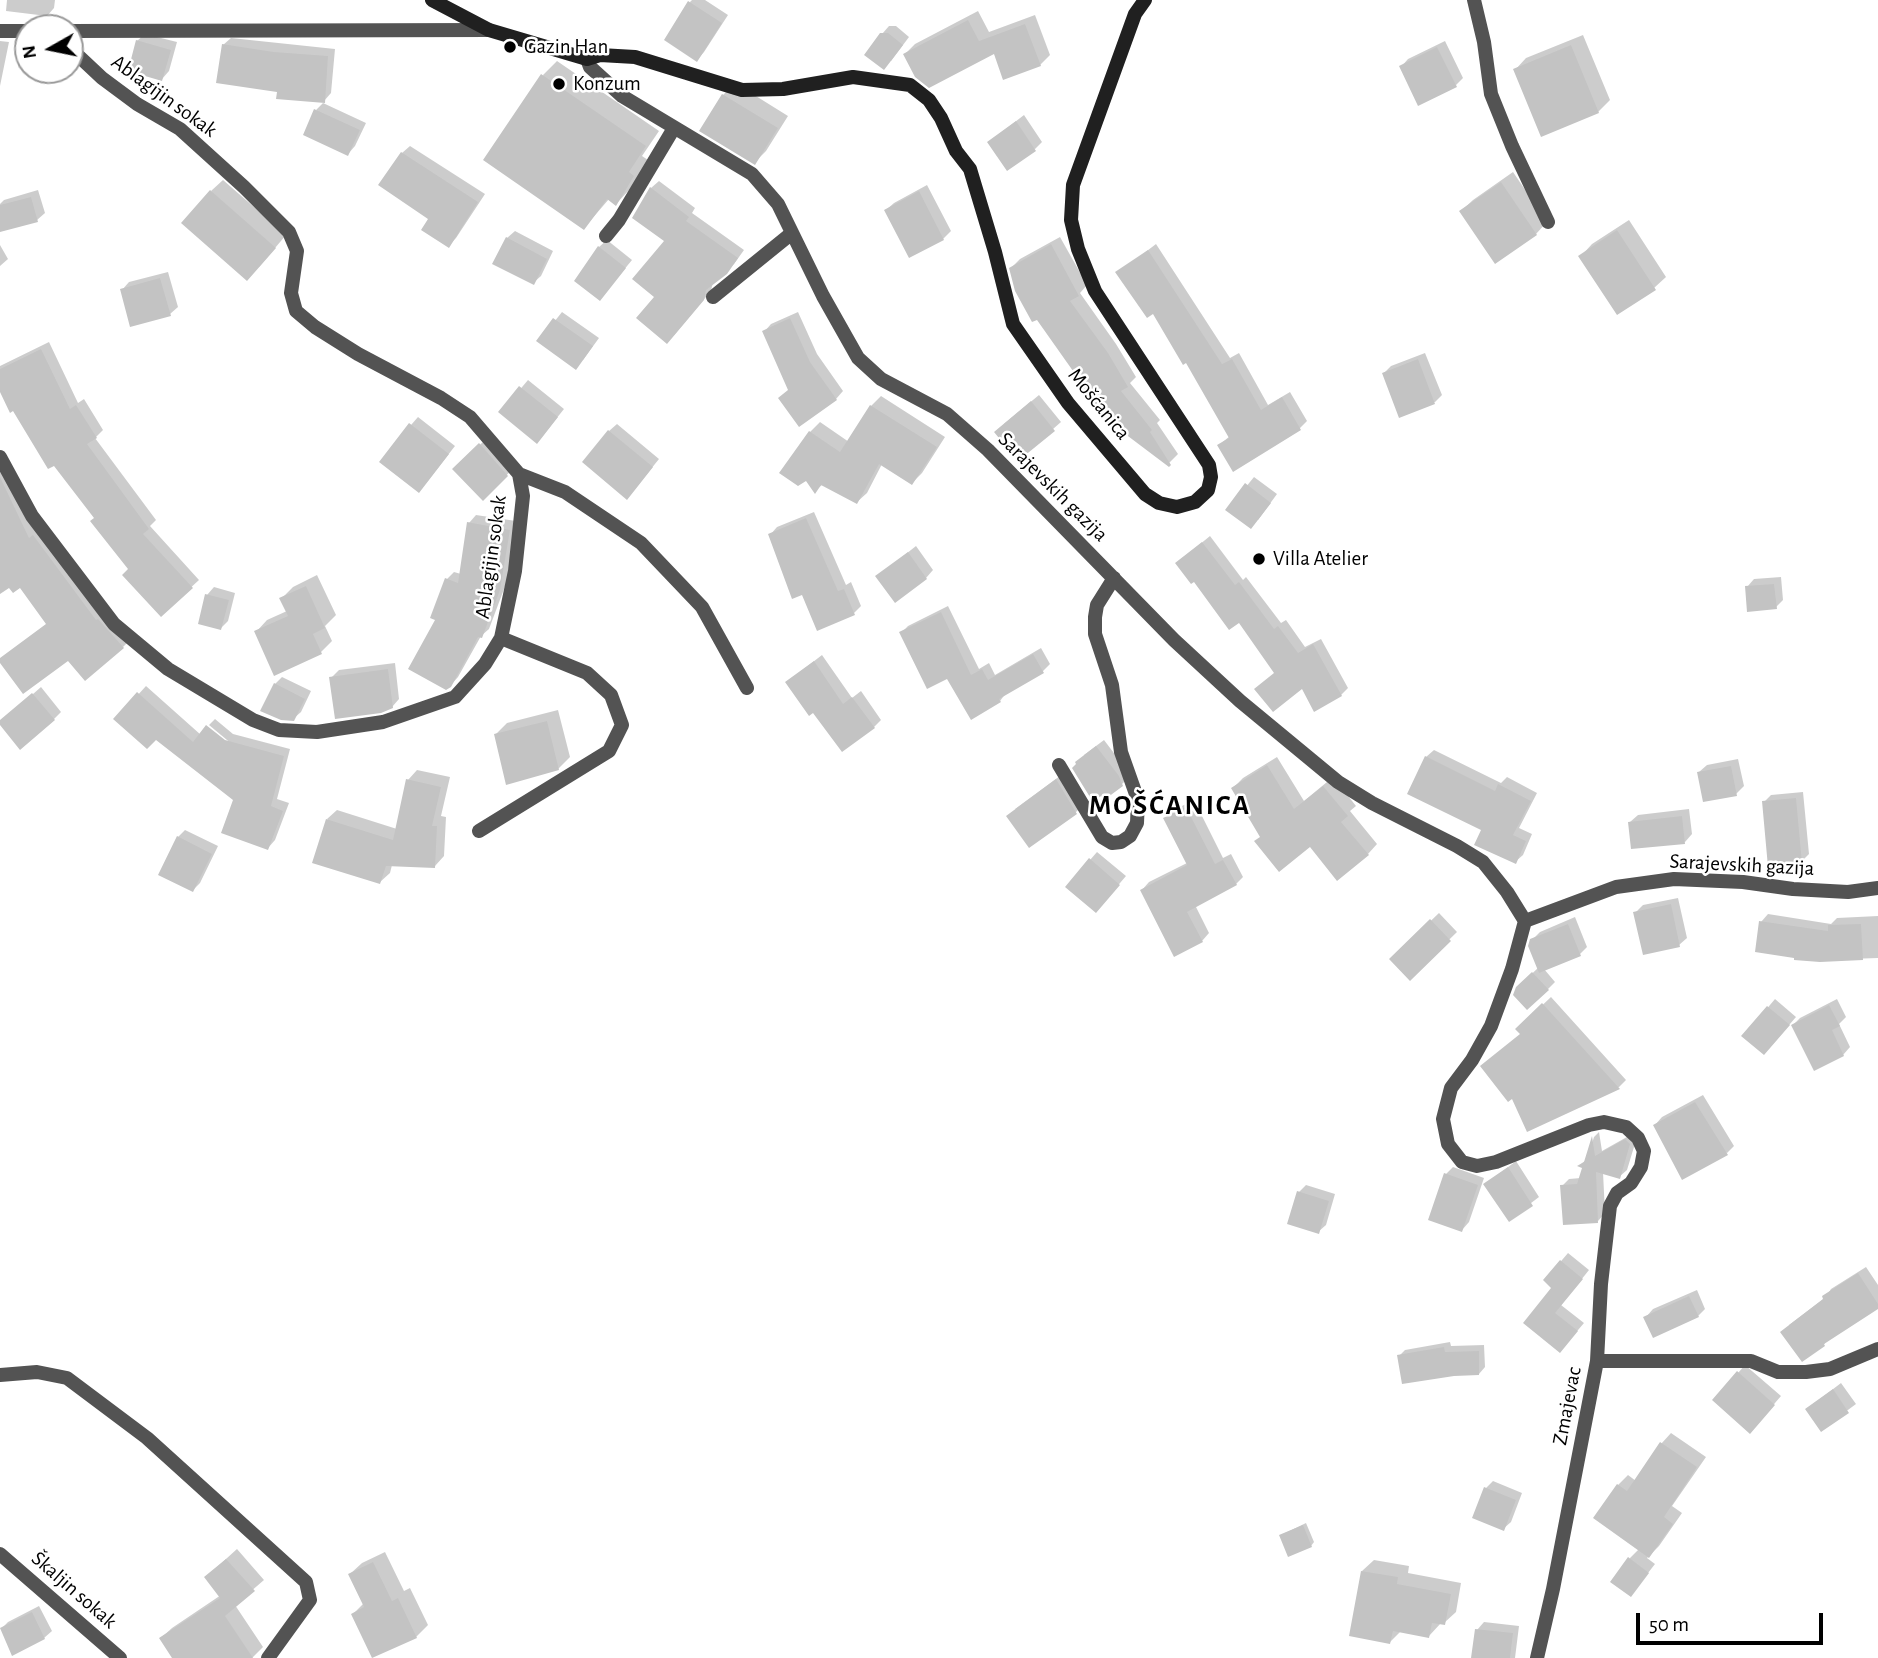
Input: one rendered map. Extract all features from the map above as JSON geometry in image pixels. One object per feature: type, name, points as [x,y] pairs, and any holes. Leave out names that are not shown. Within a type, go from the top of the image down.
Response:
[{"type":"main road","points":[[432,0],[489,30],[587,59]]},
{"type":"main road","name":"Mošćanica","points":[[587,59],[600,55],[635,57],[742,90],[783,89],[853,77],[910,85],[929,100],[941,118],[956,151],[970,169],[1013,324],[1068,403],[1145,494],[1159,503],[1177,507],[1195,502],[1208,490],[1211,477],[1209,465],[1095,291],[1071,219],[1073,185],[1135,14],[1144,0]]},
{"type":"street","points":[[1474,0],[1485,42],[1490,94],[1548,222]]},
{"type":"street","points":[[84,31],[489,30]]},
{"type":"street","name":"Sarajevskih gazija","points":[[587,59],[590,67],[622,96],[752,174],[778,204],[822,296],[858,358],[881,379],[947,414],[998,459],[1174,640],[1240,701],[1338,782],[1482,862],[1507,892],[1525,920],[1616,887],[1674,879],[1743,882],[1793,889],[1848,892],[1878,888]]},
{"type":"street","name":"Ablagijin sokak","points":[[0,457],[32,516],[114,624],[168,669],[253,720],[279,730],[317,732],[383,722],[455,698],[485,664],[501,638],[515,571],[523,496],[519,474],[470,417],[358,354],[315,327],[296,311],[291,293],[297,251],[289,232],[180,129],[128,97],[84,61]]},
{"type":"street","points":[[606,236],[619,220],[674,128]]},
{"type":"street","points":[[713,297],[792,233]]},
{"type":"street","points":[[519,474],[565,492],[641,543],[702,607],[747,688]]},
{"type":"street","points":[[1059,765],[1102,837],[1112,842],[1121,842],[1130,835],[1137,823],[1138,800],[1121,752],[1112,685],[1095,634],[1097,605],[1114,578]]},
{"type":"street","points":[[479,831],[608,751],[622,725],[611,695],[587,673],[501,638]]},
{"type":"street","points":[[1525,920],[1512,969],[1491,1026],[1472,1060],[1451,1088],[1443,1119],[1448,1144],[1462,1162],[1477,1166],[1496,1162],[1589,1125],[1604,1122],[1626,1127],[1638,1138],[1644,1150],[1641,1167],[1631,1183],[1617,1193],[1610,1206],[1601,1284],[1597,1361]]},
{"type":"street","name":"Zmajevac","points":[[1537,1658],[1597,1361],[1751,1361],[1778,1372],[1806,1372],[1830,1369],[1878,1349]]},
{"type":"street","points":[[0,1375],[37,1372],[67,1378],[147,1438],[306,1582],[310,1600],[268,1658]]},
{"type":"street","name":"Škaljin sokak","points":[[0,1554],[120,1658]]},
{"type":"building","points":[[688,1],[722,23],[697,62],[664,40]]},
{"type":"building","points":[[968,20],[979,41],[1025,24],[1041,66],[1003,80],[994,54],[929,88],[915,77],[903,54]]},
{"type":"building","points":[[880,33],[888,33],[903,45],[884,70],[864,55]]},
{"type":"building","points":[[136,40],[171,50],[162,81],[128,71]]},
{"type":"building","points":[[222,44],[328,56],[325,103],[276,99],[277,92],[216,83]]},
{"type":"building","points":[[1571,45],[1599,113],[1541,137],[1513,69]]},
{"type":"building","points":[[1437,47],[1457,87],[1418,106],[1399,66]]},
{"type":"building","points":[[541,74],[646,146],[629,172],[634,176],[616,206],[607,199],[584,230],[483,160]]},
{"type":"building","points":[[722,94],[778,128],[755,165],[699,131]]},
{"type":"building","points":[[314,109],[360,130],[348,156],[303,135]]},
{"type":"building","points":[[1016,121],[1036,151],[1007,171],[987,142]]},
{"type":"building","points":[[401,152],[478,202],[449,248],[421,230],[428,219],[378,185]]},
{"type":"building","points":[[1501,182],[1537,235],[1495,264],[1459,211]]},
{"type":"building","points":[[650,187],[689,217],[686,221],[738,258],[727,274],[706,290],[704,300],[667,344],[636,318],[654,297],[632,279],[664,241],[632,218]]},
{"type":"building","points":[[210,190],[276,248],[247,281],[181,223]]},
{"type":"building","points":[[919,191],[944,240],[909,258],[884,210]]},
{"type":"building","points":[[31,197],[38,222],[0,232],[0,205]]},
{"type":"building","points":[[1617,230],[1656,290],[1617,315],[1578,256]]},
{"type":"building","points":[[506,237],[547,259],[534,285],[492,264]]},
{"type":"building","points":[[1051,244],[1079,296],[1070,301],[1108,353],[1128,387],[1121,391],[1152,430],[1150,432],[1171,465],[1169,467],[1112,424],[1098,405],[1093,408],[1073,371],[1037,320],[1032,322],[1015,291],[1009,268]]},
{"type":"building","points":[[598,246],[626,268],[600,301],[574,281]]},
{"type":"building","points":[[1148,250],[1222,364],[1232,359],[1261,410],[1282,397],[1301,430],[1233,472],[1217,445],[1229,438],[1186,363],[1183,365],[1153,314],[1147,318],[1115,272]]},
{"type":"building","points":[[160,278],[171,316],[130,327],[120,289]]},
{"type":"building","points":[[553,318],[593,346],[576,370],[536,341]]},
{"type":"building","points":[[790,318],[810,362],[837,400],[799,427],[778,398],[788,390],[762,331]]},
{"type":"building","points":[[41,349],[70,409],[76,405],[97,438],[87,444],[149,529],[143,534],[193,588],[161,617],[122,575],[128,569],[90,521],[94,518],[54,466],[48,469],[13,411],[10,413],[0,392],[0,369]]},
{"type":"building","points":[[1418,359],[1435,404],[1399,418],[1382,373]]},
{"type":"building","points":[[519,386],[558,417],[537,444],[498,412]]},
{"type":"building","points":[[1031,401],[1055,431],[1018,461],[994,432]]},
{"type":"building","points":[[870,405],[937,447],[912,485],[879,464],[857,504],[821,485],[815,494],[806,481],[798,486],[779,473],[809,431],[840,452]]},
{"type":"building","points":[[409,423],[449,454],[419,493],[379,462]]},
{"type":"building","points":[[608,430],[653,467],[627,500],[582,462]]},
{"type":"building","points":[[479,443],[508,476],[483,501],[452,469]]},
{"type":"building","points":[[0,477],[29,538],[33,535],[96,620],[98,619],[124,648],[85,681],[68,661],[23,694],[0,663],[0,658],[46,624],[20,588],[13,593],[9,588],[0,594]]},
{"type":"building","points":[[1245,483],[1271,503],[1251,529],[1225,510]]},
{"type":"building","points":[[806,518],[838,591],[844,589],[855,615],[817,631],[802,595],[792,599],[768,534]]},
{"type":"building","points":[[467,522],[510,530],[500,590],[482,638],[478,637],[451,687],[446,690],[408,669],[435,620],[430,618],[445,578],[458,583]]},
{"type":"building","points":[[1202,542],[1235,585],[1239,582],[1274,629],[1278,626],[1298,653],[1313,644],[1342,696],[1314,712],[1302,689],[1273,712],[1254,689],[1274,673],[1239,623],[1229,630],[1194,582],[1191,584],[1175,563]]},
{"type":"building","points":[[908,552],[927,579],[895,603],[875,576]]},
{"type":"building","points":[[1774,584],[1777,609],[1747,612],[1745,586]]},
{"type":"building","points":[[306,586],[325,628],[313,634],[322,654],[274,676],[254,631],[288,616],[279,598]]},
{"type":"building","points":[[205,594],[229,600],[221,630],[198,624]]},
{"type":"building","points":[[941,612],[971,675],[982,669],[988,680],[1033,654],[1044,673],[999,699],[1001,702],[971,720],[947,679],[927,689],[899,632]]},
{"type":"building","points":[[814,661],[843,704],[852,697],[875,728],[842,752],[813,713],[809,716],[785,682]]},
{"type":"building","points":[[388,669],[393,708],[381,713],[335,719],[329,677]]},
{"type":"building","points":[[274,683],[305,699],[294,721],[281,720],[260,711]]},
{"type":"building","points":[[137,692],[193,742],[206,725],[225,740],[284,756],[271,806],[283,811],[268,850],[221,833],[233,800],[156,740],[147,749],[113,719]]},
{"type":"building","points":[[32,693],[55,720],[20,750],[0,725],[0,720]]},
{"type":"building","points":[[547,721],[559,770],[506,785],[494,734]]},
{"type":"building","points":[[1096,746],[1119,776],[1123,786],[1104,800],[1101,796],[1093,802],[1072,768],[1075,762]]},
{"type":"building","points":[[1425,756],[1495,791],[1498,784],[1531,801],[1513,835],[1526,841],[1516,864],[1474,845],[1481,830],[1407,794]]},
{"type":"building","points":[[1267,765],[1294,809],[1323,786],[1348,816],[1341,822],[1369,855],[1337,881],[1310,847],[1279,872],[1254,841],[1260,837],[1231,788]]},
{"type":"building","points":[[1731,766],[1737,796],[1703,802],[1697,772]]},
{"type":"building","points":[[406,779],[441,787],[432,826],[437,826],[435,868],[386,866],[380,884],[312,863],[326,819],[393,840]]},
{"type":"building","points":[[1056,779],[1077,814],[1029,848],[1006,816]]},
{"type":"building","points":[[1796,798],[1802,863],[1768,867],[1762,801]]},
{"type":"building","points":[[1186,807],[1215,864],[1223,860],[1237,885],[1187,912],[1203,942],[1174,957],[1140,890],[1187,865],[1163,818]]},
{"type":"building","points":[[1682,816],[1685,844],[1631,849],[1628,822]]},
{"type":"building","points":[[177,836],[212,854],[193,892],[158,875]]},
{"type":"building","points":[[1089,858],[1120,885],[1096,913],[1065,887]]},
{"type":"building","points":[[1671,904],[1680,947],[1643,955],[1633,912]]},
{"type":"building","points":[[1430,919],[1451,941],[1410,981],[1389,959]]},
{"type":"building","points":[[1759,921],[1828,931],[1828,925],[1861,924],[1863,960],[1820,962],[1755,952]]},
{"type":"building","points":[[1568,924],[1581,956],[1539,973],[1528,946],[1530,939]]},
{"type":"building","points":[[1532,972],[1549,990],[1527,1010],[1513,995],[1516,987]]},
{"type":"building","points":[[1542,1003],[1620,1089],[1527,1132],[1512,1099],[1508,1102],[1480,1066],[1520,1034],[1515,1029]]},
{"type":"building","points":[[1829,1005],[1840,1026],[1832,1030],[1844,1056],[1814,1071],[1791,1025]]},
{"type":"building","points":[[1767,1006],[1790,1025],[1764,1055],[1741,1036]]},
{"type":"building","points":[[1695,1102],[1728,1155],[1682,1180],[1653,1125]]},
{"type":"building","points":[[1592,1136],[1595,1156],[1625,1139],[1630,1144],[1620,1179],[1596,1172],[1598,1223],[1563,1225],[1560,1185],[1577,1184],[1582,1168],[1577,1166],[1584,1162]]},
{"type":"building","points":[[1508,1167],[1533,1206],[1509,1222],[1483,1184]]},
{"type":"building","points":[[1444,1173],[1478,1185],[1462,1232],[1428,1220]]},
{"type":"building","points":[[1297,1191],[1329,1201],[1319,1234],[1287,1224]]},
{"type":"building","points":[[1560,1260],[1583,1279],[1555,1313],[1578,1331],[1560,1353],[1523,1323],[1551,1288],[1543,1280]]},
{"type":"building","points":[[1858,1273],[1878,1304],[1878,1309],[1824,1344],[1825,1346],[1802,1362],[1780,1332],[1823,1299],[1822,1296]]},
{"type":"building","points":[[1689,1296],[1699,1317],[1653,1338],[1643,1317]]},
{"type":"building","points":[[1444,1347],[1445,1352],[1479,1351],[1479,1375],[1402,1384],[1397,1355]]},
{"type":"building","points":[[1737,1371],[1775,1405],[1750,1434],[1712,1400]]},
{"type":"building","points":[[1833,1389],[1849,1413],[1821,1432],[1805,1409]]},
{"type":"building","points":[[1660,1442],[1697,1467],[1664,1517],[1673,1524],[1649,1558],[1593,1518],[1617,1484],[1627,1491]]},
{"type":"building","points":[[1484,1487],[1516,1500],[1504,1531],[1472,1518]]},
{"type":"building","points":[[1303,1525],[1312,1547],[1288,1557],[1279,1535]]},
{"type":"building","points":[[1628,1557],[1649,1573],[1631,1597],[1610,1582]]},
{"type":"building","points":[[226,1559],[255,1591],[225,1616],[253,1658],[172,1658],[159,1638],[220,1598],[204,1577]]},
{"type":"building","points":[[373,1562],[392,1601],[398,1598],[417,1638],[372,1658],[351,1614],[364,1607],[348,1574]]},
{"type":"building","points":[[1361,1571],[1398,1577],[1397,1584],[1451,1594],[1445,1625],[1432,1623],[1429,1638],[1393,1631],[1390,1644],[1349,1636]]},
{"type":"building","points":[[32,1612],[45,1639],[12,1656],[0,1628]]},
{"type":"building","points":[[1475,1629],[1513,1633],[1510,1658],[1471,1658]]},
{"type":"place","name":"Gazin Han","points":[[510,47]]},
{"type":"place","name":"Konzum","points":[[559,84]]},
{"type":"place","name":"Villa Atelier","points":[[1259,559]]},
{"type":"district","name":"MOŠĆANICA","points":[[1170,806]]}]
